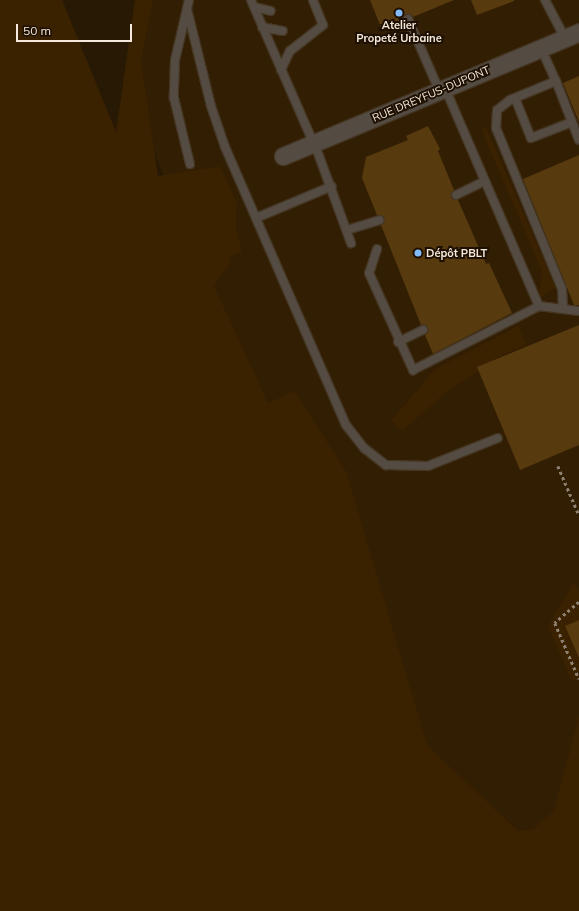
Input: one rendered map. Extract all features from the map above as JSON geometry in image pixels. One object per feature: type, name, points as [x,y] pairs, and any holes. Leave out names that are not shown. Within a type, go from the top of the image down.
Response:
[{"type":"street","name":"RUE DREYFUS-DUPONT","points":[[282,156],[572,35]]},
{"type":"lane","points":[[189,0],[175,60],[174,98],[190,164]]},
{"type":"lane","points":[[281,70],[290,51],[323,25],[313,0]]},
{"type":"lane","points":[[545,0],[572,35]]},
{"type":"lane","points":[[252,4],[271,11]]},
{"type":"lane","points":[[252,4],[332,186],[352,243]]},
{"type":"lane","points":[[187,8],[211,106],[256,218],[346,425],[364,448],[386,465],[428,466],[498,438]]},
{"type":"lane","points":[[408,19],[485,181],[539,306]]},
{"type":"lane","points":[[262,27],[283,31]]},
{"type":"lane","points":[[541,48],[556,81],[579,140]]},
{"type":"lane","points":[[556,81],[515,98],[497,110],[496,128],[513,173],[562,289],[563,309]]},
{"type":"lane","points":[[515,98],[531,138],[572,122]]},
{"type":"lane","points":[[456,195],[485,181]]},
{"type":"lane","points":[[256,218],[332,186]]},
{"type":"lane","points":[[347,230],[379,220]]},
{"type":"lane","points":[[377,249],[369,273],[398,342],[412,370],[539,306],[579,311]]},
{"type":"lane","points":[[398,342],[423,330]]},
{"type":"path","points":[[558,466],[579,516]]},
{"type":"path","points":[[579,602],[555,622],[579,679]]},
{"type":"shaded area","points":[[0,0],[62,0],[116,132],[135,0],[153,0],[141,61],[158,176],[220,166],[237,203],[236,229],[242,252],[231,256],[229,265],[214,286],[268,403],[294,391],[346,471],[427,745],[518,831],[532,830],[554,811],[579,716],[579,911],[0,911]]},
{"type":"shaded area","points":[[142,0],[579,0],[579,911],[489,911],[349,539],[224,329],[136,105]]},
{"type":"shaded area","points":[[486,127],[556,288],[542,297],[539,296],[542,271],[481,129]]},
{"type":"shaded area","points":[[518,326],[527,345],[502,355],[444,394],[403,431],[391,421],[435,369]]},
{"type":"shaded area","points":[[574,582],[579,592],[579,620],[565,626],[579,659],[579,678],[572,682],[548,626]]},
{"type":"building","name":"Atelier Propeté Urbaine","points":[[370,0],[454,0],[413,17],[406,14],[403,21],[382,30]]},
{"type":"building","points":[[471,0],[514,0],[514,1],[477,15]]},
{"type":"building","points":[[579,76],[579,122],[563,83]]},
{"type":"building","name":"Dépôt PBLT","points":[[428,126],[440,149],[438,151],[454,190],[451,197],[458,200],[486,264],[489,263],[512,313],[433,354],[425,335],[428,328],[421,325],[381,225],[384,218],[377,215],[362,178],[366,157],[408,140],[406,136]]},
{"type":"building","points":[[579,155],[579,305],[574,305],[523,179]]},
{"type":"building","points":[[579,325],[579,445],[520,470],[477,367]]},
{"type":"building","points":[[579,620],[579,658],[565,626]]},
{"type":"place","name":"Atelier Propeté Urbaine","points":[[399,13]]},
{"type":"place","name":"Dépôt PBLT","points":[[418,253]]}]
